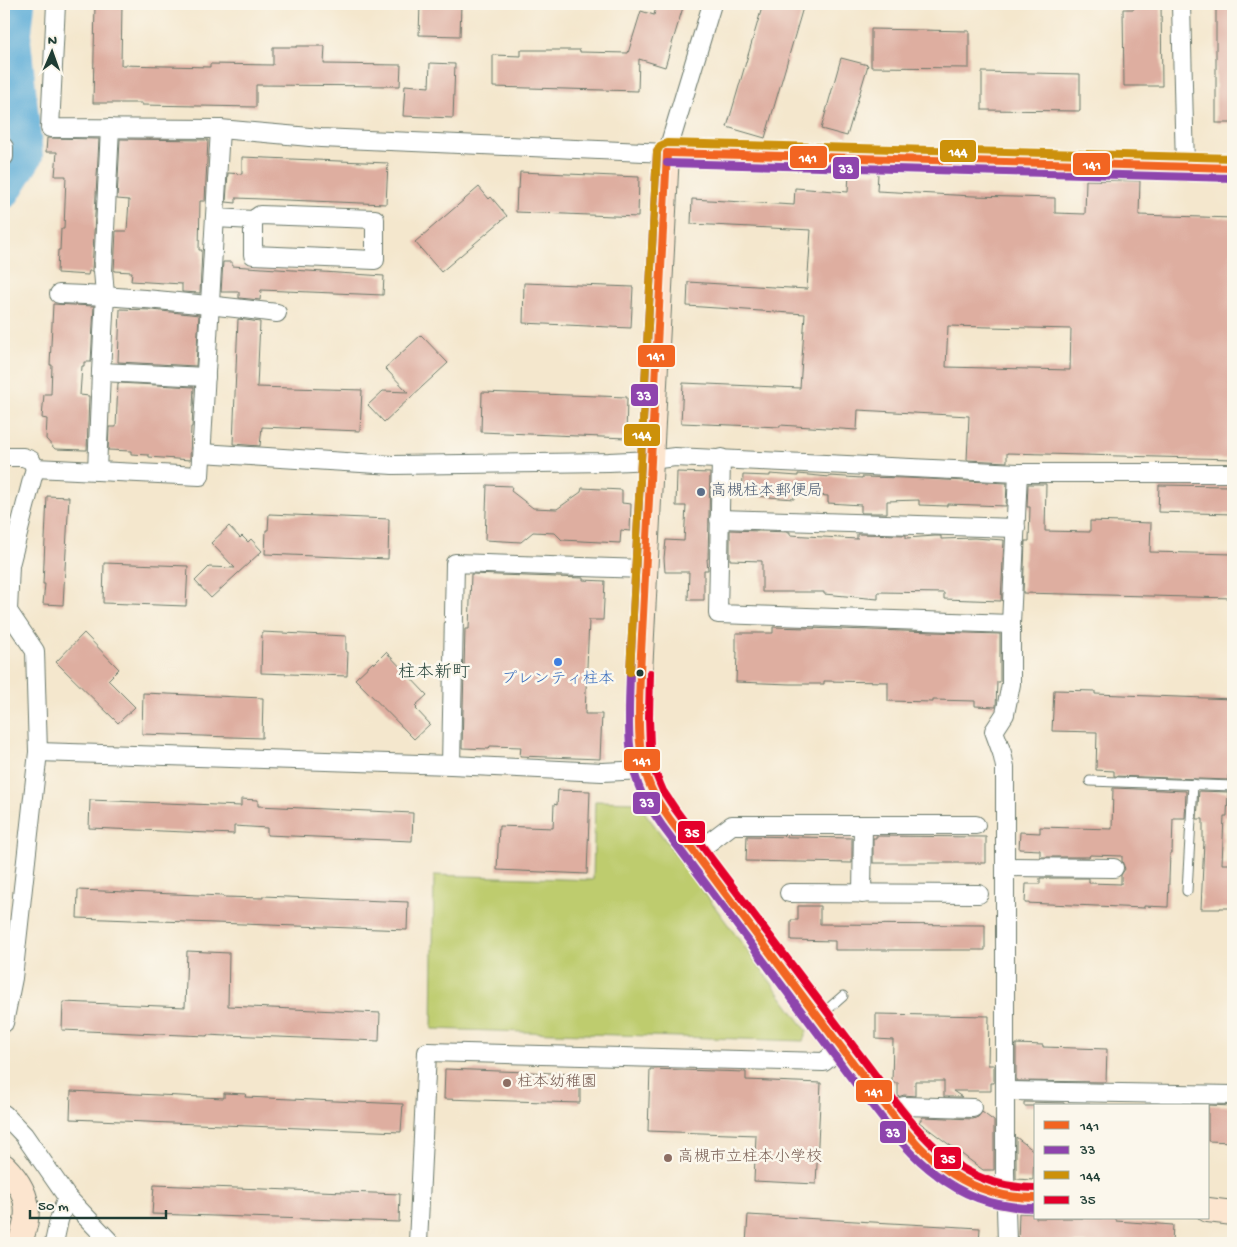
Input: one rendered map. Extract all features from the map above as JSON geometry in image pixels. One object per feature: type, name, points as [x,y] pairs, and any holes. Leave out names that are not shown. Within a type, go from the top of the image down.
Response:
[{"type":"street","points":[[56,4],[50,128],[220,129],[321,138],[667,153],[1233,168]]},
{"type":"street","points":[[712,4],[667,153],[640,674],[639,728],[644,770],[658,801],[695,853],[841,1048],[924,1151],[944,1168],[967,1183],[1007,1196],[1034,1198]]},
{"type":"street","points":[[1182,4],[1185,167]]},
{"type":"street","points":[[97,471],[106,295],[103,270],[110,128]]},
{"type":"street","points":[[35,468],[200,476],[220,129]]},
{"type":"street","points":[[4,147],[4,157]]},
{"type":"street","points":[[215,218],[253,220],[260,215],[375,219],[375,260],[253,255],[253,220]]},
{"type":"street","points":[[59,294],[106,295],[210,304],[277,313]]},
{"type":"street","points":[[101,372],[206,377]]},
{"type":"street","points":[[202,453],[393,465],[609,462],[675,457],[1018,473],[1233,473]]},
{"type":"street","points":[[4,457],[23,457],[30,460],[35,468],[10,565],[8,611],[35,651],[38,752],[13,978],[4,1023]]},
{"type":"street","points":[[720,458],[718,614],[1011,624]]},
{"type":"street","points":[[1007,1243],[1005,1172],[1005,767],[994,731],[1006,714],[1010,684],[1018,473]]},
{"type":"street","points":[[719,519],[1016,528]]},
{"type":"street","points":[[451,765],[456,563],[645,569]]},
{"type":"street","points":[[38,752],[451,765],[602,772],[644,770]]},
{"type":"street","points":[[862,894],[863,824]]},
{"type":"street","points":[[695,853],[732,825],[976,824]]},
{"type":"street","points":[[1005,867],[1114,868]]},
{"type":"street","points":[[789,893],[980,894]]},
{"type":"street","points":[[418,1243],[427,1052],[824,1062],[841,1048]]},
{"type":"street","points":[[1005,1091],[1233,1095]]},
{"type":"street","points":[[890,1111],[904,1106],[973,1108]]},
{"type":"street","points":[[4,1114],[24,1135],[67,1197],[111,1243]]},
{"type":"street","points":[[4,1166],[18,1183],[26,1204],[26,1220],[20,1243]]},
{"type":"street","points":[[54,1243],[67,1197]]},
{"type":"street","points":[[1210,1210],[1233,1213]]},
{"type":"lane","points":[[1090,781],[1233,786]]},
{"type":"lane","points":[[1187,891],[1193,784]]},
{"type":"lane","points":[[819,1017],[843,996]]},
{"type":"green space","points":[[595,801],[637,802],[807,1031],[803,1041],[432,1029],[434,875],[593,880]]},
{"type":"building","points":[[95,4],[122,4],[121,65],[210,67],[210,64],[273,65],[273,47],[325,46],[324,64],[401,65],[400,86],[256,85],[256,107],[93,103]]},
{"type":"building","points":[[420,4],[461,4],[460,36],[419,35]]},
{"type":"building","points":[[657,4],[684,4],[665,67],[639,59],[638,91],[493,87],[493,55],[521,56],[521,50],[580,50],[580,52],[628,53],[641,11],[654,15]]},
{"type":"building","points":[[763,4],[804,4],[765,138],[727,127]]},
{"type":"building","points":[[1134,4],[1161,4],[1162,86],[1124,86],[1123,9],[1134,9]]},
{"type":"building","points":[[1216,4],[1233,4],[1233,123],[1216,123]]},
{"type":"building","points":[[871,29],[969,31],[969,68],[871,67]]},
{"type":"building","points":[[841,58],[868,65],[847,136],[821,129]]},
{"type":"building","points":[[430,63],[455,64],[453,118],[403,116],[405,85],[429,87]]},
{"type":"building","points":[[982,72],[1080,74],[1080,111],[982,110]]},
{"type":"building","points":[[47,138],[99,139],[92,271],[89,271],[88,275],[57,273],[61,229],[64,229],[66,176],[55,176],[57,152],[46,152]]},
{"type":"building","points":[[120,139],[208,140],[205,201],[200,201],[199,250],[202,250],[200,293],[182,292],[182,284],[131,281],[132,272],[114,271],[116,231],[127,231],[129,200],[117,199]]},
{"type":"building","points":[[242,157],[388,163],[386,204],[236,198],[236,203],[226,202],[228,173],[242,174]]},
{"type":"building","points":[[520,172],[639,177],[638,217],[516,212]]},
{"type":"building","points":[[849,172],[878,173],[877,191],[1055,198],[1055,213],[1085,214],[1086,180],[1140,181],[1139,215],[1233,218],[1233,459],[1007,453],[1007,462],[967,460],[969,416],[858,410],[857,430],[780,425],[780,427],[681,423],[683,383],[800,388],[805,314],[687,306],[688,282],[807,289],[811,230],[691,224],[692,199],[794,205],[795,188],[848,192]],"holes":[[[948,326],[1071,329],[1070,370],[946,367]]]},
{"type":"building","points":[[479,187],[489,199],[491,197],[507,216],[441,272],[415,242]]},
{"type":"building","points":[[223,262],[232,262],[232,266],[384,276],[383,295],[261,290],[260,300],[239,298],[239,292],[221,292]]},
{"type":"building","points":[[524,283],[633,287],[631,328],[523,323]]},
{"type":"building","points":[[53,304],[94,306],[91,362],[84,362],[84,366],[82,366],[80,395],[89,396],[87,450],[55,449],[46,439],[47,419],[42,418],[44,394],[51,394],[52,365],[50,365]]},
{"type":"building","points":[[120,309],[199,315],[196,366],[118,362]]},
{"type":"building","points":[[238,319],[260,322],[257,387],[362,390],[360,431],[262,427],[260,446],[233,444]]},
{"type":"building","points":[[421,335],[448,363],[384,422],[368,405],[383,391],[408,392],[385,368]]},
{"type":"building","points":[[118,383],[194,387],[190,460],[149,457],[149,455],[131,454],[131,451],[108,450],[109,427],[116,427]]},
{"type":"building","points":[[482,392],[627,397],[626,438],[481,432]]},
{"type":"building","points":[[677,472],[710,473],[708,570],[704,570],[704,600],[688,600],[689,572],[665,572],[666,540],[684,541],[686,506],[676,506]]},
{"type":"building","points":[[770,474],[1007,483],[1006,506],[919,505],[919,500],[887,501],[887,513],[861,513],[861,505],[828,503],[828,496],[794,493],[794,499],[742,495],[743,475],[770,476]]},
{"type":"building","points":[[1028,484],[1046,484],[1045,531],[1090,532],[1090,521],[1151,523],[1150,552],[1233,554],[1233,598],[1023,593],[1025,541],[1029,541],[1030,507],[1027,507]]},
{"type":"building","points":[[487,485],[512,486],[511,491],[533,508],[557,509],[581,492],[582,488],[622,490],[622,503],[631,504],[630,531],[621,530],[620,543],[562,540],[555,533],[533,532],[521,542],[485,540]]},
{"type":"building","points":[[1159,485],[1233,486],[1233,514],[1158,512]]},
{"type":"building","points":[[47,496],[69,497],[63,605],[43,604]]},
{"type":"building","points":[[269,514],[389,519],[388,559],[265,554]]},
{"type":"building","points":[[229,526],[240,538],[242,536],[248,542],[251,539],[262,551],[211,598],[195,581],[209,567],[235,568],[211,543]]},
{"type":"building","points":[[730,530],[790,532],[790,535],[857,539],[857,534],[906,535],[906,538],[941,536],[941,539],[974,538],[1004,540],[1001,601],[944,599],[944,593],[878,592],[878,599],[824,594],[824,592],[762,592],[762,561],[730,560]]},
{"type":"building","points":[[104,563],[188,566],[186,606],[103,603]]},
{"type":"building","points":[[471,574],[583,578],[583,580],[605,581],[603,620],[589,620],[585,714],[602,714],[600,759],[520,756],[521,747],[490,746],[489,749],[462,748],[465,629],[469,629]]},
{"type":"building","points":[[773,627],[1000,634],[1000,682],[997,682],[996,707],[975,706],[975,701],[888,701],[888,682],[824,681],[824,684],[790,684],[736,682],[736,633],[773,633]]},
{"type":"building","points":[[262,632],[346,636],[346,652],[348,652],[347,676],[261,673]]},
{"type":"building","points":[[84,633],[119,669],[108,680],[135,707],[118,723],[56,662]]},
{"type":"building","points":[[386,652],[427,695],[415,706],[430,724],[414,739],[355,679]]},
{"type":"building","points":[[1054,690],[1095,691],[1095,694],[1233,699],[1230,775],[1228,775],[1228,780],[1114,776],[1114,771],[1096,770],[1097,732],[1052,731]]},
{"type":"building","points":[[143,693],[263,698],[262,738],[142,734]]},
{"type":"building","points":[[1113,788],[1186,791],[1185,818],[1173,818],[1168,907],[1144,906],[1144,908],[1025,903],[1026,884],[1040,884],[1040,878],[1089,878],[1089,883],[1121,884],[1121,875],[1125,869],[1122,856],[1040,857],[1040,850],[1019,849],[1020,832],[1040,833],[1040,827],[1112,829]]},
{"type":"building","points":[[558,790],[590,791],[587,874],[497,870],[499,826],[553,828],[554,804],[557,805]]},
{"type":"building","points":[[1199,791],[1228,792],[1227,816],[1224,816],[1222,864],[1233,864],[1233,908],[1201,909],[1204,841],[1203,819],[1197,819]]},
{"type":"building","points":[[241,799],[258,800],[258,806],[413,813],[412,841],[267,835],[267,828],[234,826],[234,834],[89,828],[90,800],[241,806]]},
{"type":"building","points":[[747,836],[852,838],[852,863],[746,861]]},
{"type":"building","points":[[876,836],[986,837],[986,863],[873,863],[873,838],[876,838]]},
{"type":"building","points":[[78,890],[223,897],[263,898],[263,896],[408,902],[407,930],[77,918]]},
{"type":"building","points":[[798,906],[820,906],[820,924],[985,925],[985,950],[835,950],[835,941],[791,940],[791,920],[798,920]]},
{"type":"building","points":[[187,951],[229,953],[228,1006],[380,1013],[379,1041],[62,1030],[63,1002],[185,1007]]},
{"type":"building","points":[[876,1014],[989,1016],[988,1065],[994,1065],[994,1083],[991,1083],[991,1091],[953,1091],[962,1097],[944,1097],[944,1081],[915,1081],[915,1096],[904,1095],[898,1097],[898,1083],[892,1083],[893,1040],[876,1039]]},
{"type":"building","points":[[1016,1044],[1043,1045],[1043,1047],[1107,1049],[1106,1082],[1016,1081]]},
{"type":"building","points":[[445,1069],[580,1074],[580,1103],[444,1099]]},
{"type":"building","points":[[650,1069],[746,1072],[746,1080],[821,1083],[816,1184],[754,1181],[756,1135],[648,1131]]},
{"type":"building","points":[[71,1091],[224,1098],[224,1093],[246,1094],[245,1097],[403,1104],[401,1132],[70,1119]]},
{"type":"building","points":[[1024,1102],[1064,1103],[1034,1104],[1034,1106],[1024,1106]]},
{"type":"building","points":[[1210,1105],[1233,1106],[1233,1142],[1210,1141]]},
{"type":"building","points":[[982,1112],[994,1121],[994,1170],[983,1170],[919,1122],[923,1117],[973,1119]]},
{"type":"building","points":[[1016,1137],[1034,1151],[1033,1180],[1016,1179]]},
{"type":"building","points":[[154,1185],[400,1194],[399,1222],[152,1214]]},
{"type":"building","points":[[1019,1213],[1034,1214],[1034,1220],[1116,1220],[1173,1225],[1172,1243],[1018,1242]]},
{"type":"building","points":[[748,1215],[980,1228],[979,1243],[746,1243]]},
{"type":"waterway","points":[[4,193],[27,156],[15,41],[19,4]]},
{"type":"transit line","name":"144","points":[[630,672],[657,152],[660,146],[667,143],[1233,158]]},
{"type":"transit line","name":"33","points":[[657,152],[629,704],[630,750],[637,780],[644,798],[663,827],[858,1087],[908,1150],[937,1175],[971,1196],[996,1204],[1034,1208]]},
{"type":"transit line","name":"141","points":[[667,153],[640,673],[639,731],[642,760],[646,774],[655,797],[671,821],[873,1089],[917,1144],[935,1161],[965,1182],[999,1194],[1034,1198]]},
{"type":"transit line","name":"141","points":[[667,153],[1233,168]]},
{"type":"transit line","name":"33","points":[[667,163],[1233,178]]},
{"type":"transit line","name":"35","points":[[650,673],[650,746],[655,772],[663,791],[711,858],[900,1108],[928,1140],[958,1166],[975,1175],[993,1182],[1034,1188]]},
{"type":"place","name":"高槻柱本郵便局","points":[[701,492]]},
{"type":"place","name":"プレンティ柱本","points":[[558,662]]},
{"type":"place","name":"柱本幼稚園","points":[[507,1083]]},
{"type":"place","name":"高槻市立柱本小学校","points":[[668,1158]]},
{"type":"district","name":"柱本新町","points":[[434,673]]}]
